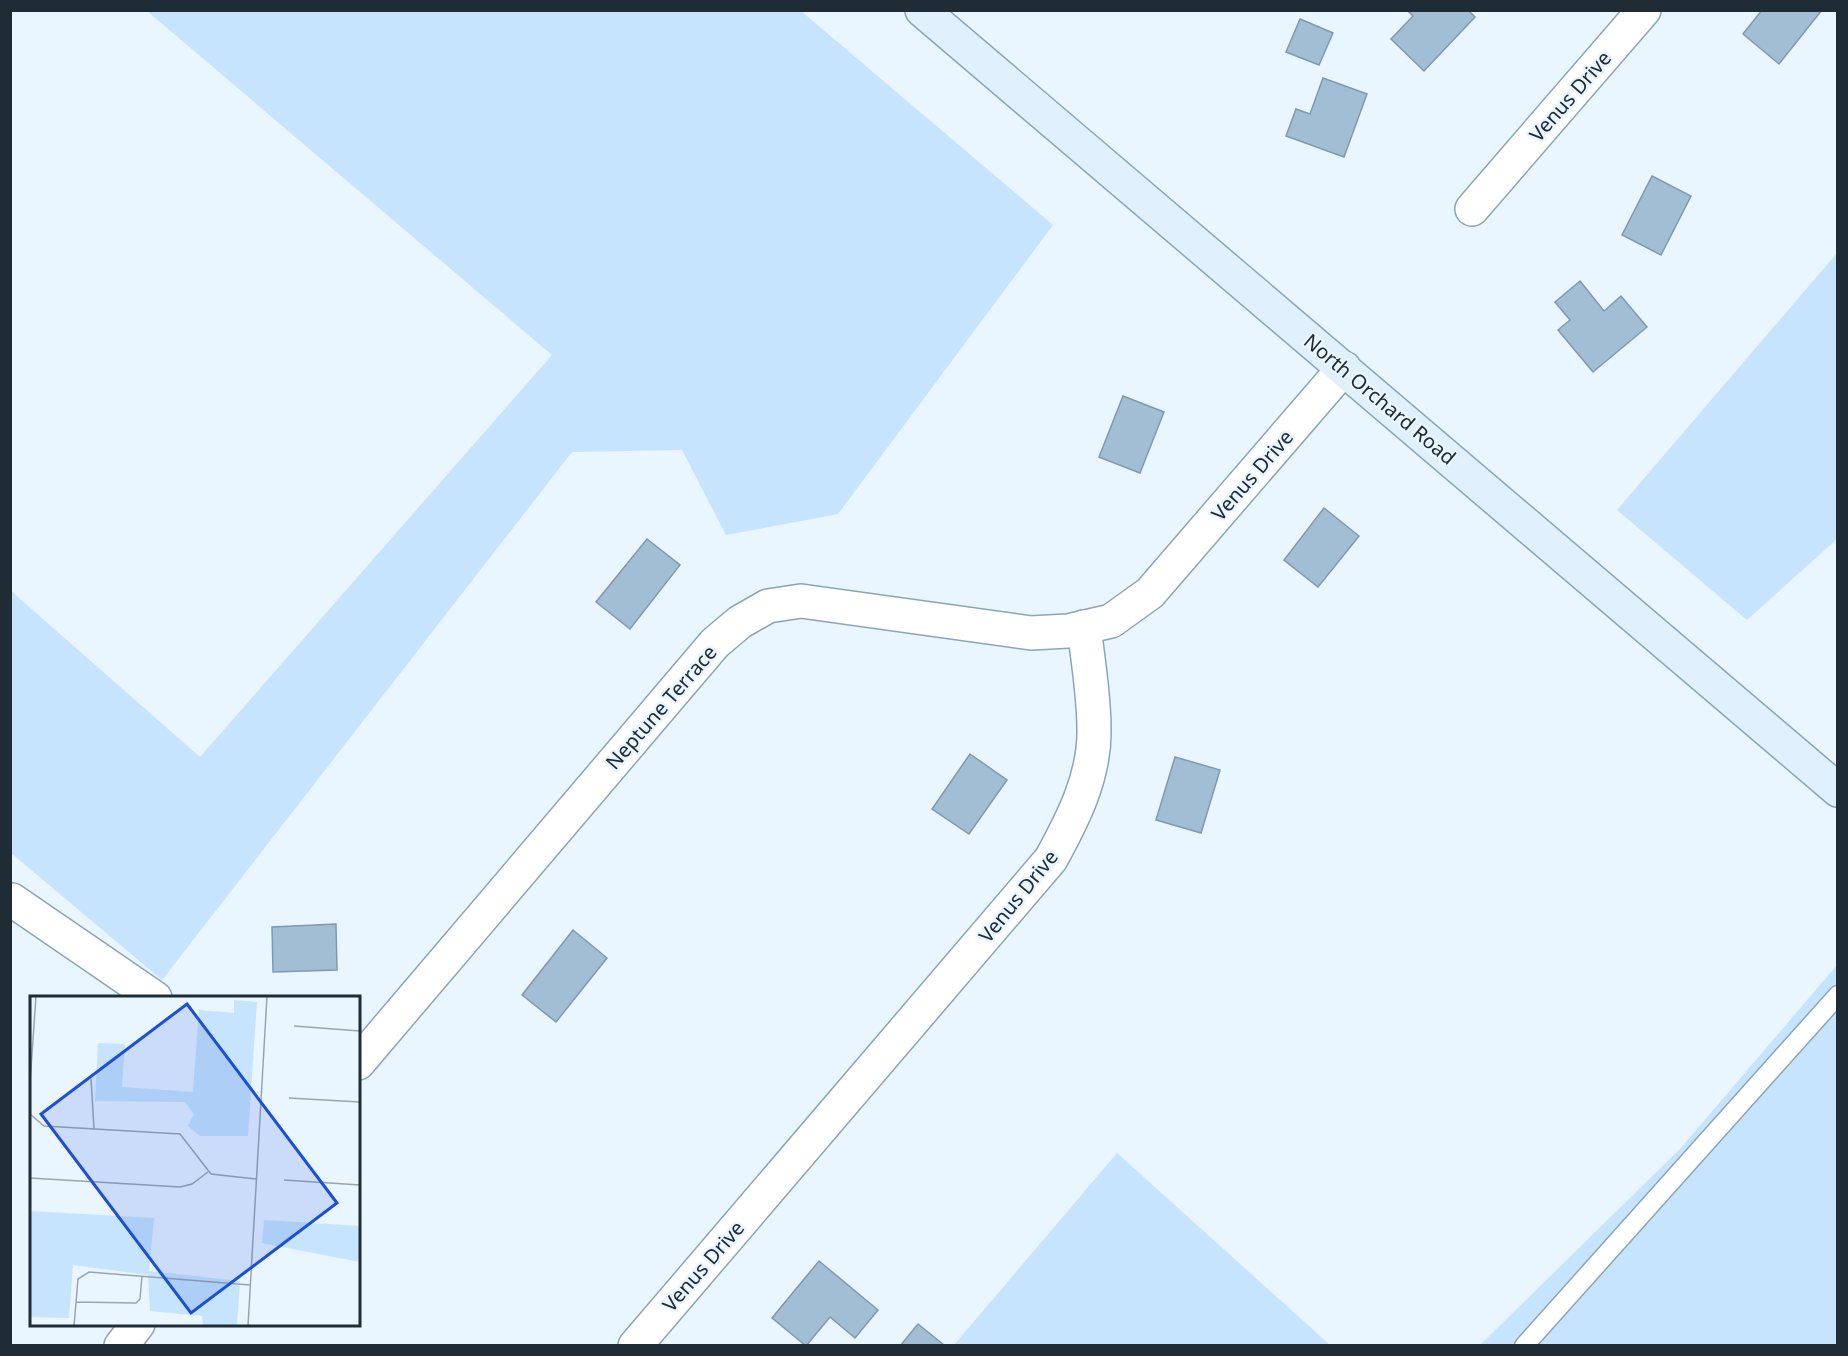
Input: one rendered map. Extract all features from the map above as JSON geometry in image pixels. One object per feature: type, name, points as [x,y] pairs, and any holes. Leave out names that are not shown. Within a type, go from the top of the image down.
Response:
[{"type":"street","name":"North Orchard Road","points":[[922,10],[1838,790]]},
{"type":"street","name":"Venus Drive","points":[[1472,209],[1644,10]]},
{"type":"street","name":"Venus Drive","points":[[635,1346],[1051,859],[1074,818],[1089,775],[1095,730],[1084,627],[1111,621],[1150,593],[1344,368]]},
{"type":"street","name":"Neptune Terrace","points":[[360,1061],[715,643],[740,622],[768,606],[801,601],[1031,633],[1068,631],[1084,627]]},
{"type":"street","points":[[12,900],[152,996]]},
{"type":"street","points":[[120,1346],[136,1326]]},
{"type":"lane","points":[[1524,1346],[1838,995]]},
{"type":"shaded area","points":[[147,11],[801,11],[1053,225],[838,514],[726,535],[682,450],[572,452],[162,980],[11,853],[11,591],[200,757],[552,355]]},
{"type":"shaded area","points":[[1837,253],[1837,539],[1747,620],[1617,510]]},
{"type":"shaded area","points":[[1837,965],[1837,1345],[1479,1346],[1680,1149]]},
{"type":"shaded area","points":[[1117,1153],[1330,1345],[954,1345]]},
{"type":"building","points":[[1407,10],[1468,10],[1475,17],[1424,71],[1391,39],[1413,16]]},
{"type":"building","points":[[1762,10],[1822,10],[1779,64],[1743,34]]},
{"type":"building","points":[[1300,19],[1333,33],[1319,65],[1286,52]]},
{"type":"building","points":[[1323,78],[1367,94],[1344,157],[1286,136],[1296,109],[1310,114]]},
{"type":"building","points":[[1652,176],[1691,196],[1661,255],[1622,235]]},
{"type":"building","points":[[1580,281],[1604,311],[1621,296],[1647,327],[1593,372],[1558,330],[1570,320],[1555,302]]},
{"type":"building","points":[[1123,396],[1164,412],[1140,473],[1099,457]]},
{"type":"building","points":[[1324,508],[1359,536],[1318,587],[1284,560]]},
{"type":"building","points":[[647,539],[680,565],[630,629],[596,602]]},
{"type":"building","points":[[970,754],[1007,780],[969,834],[932,809]]},
{"type":"building","points":[[1175,757],[1220,770],[1201,833],[1156,820]]},
{"type":"building","points":[[336,924],[337,970],[273,972],[272,927]]},
{"type":"building","points":[[573,930],[607,958],[556,1022],[522,995]]},
{"type":"building","points":[[819,1261],[878,1310],[855,1338],[830,1317],[806,1346],[772,1318]]},
{"type":"building","points":[[918,1324],[944,1345],[944,1346],[900,1346]]}]
